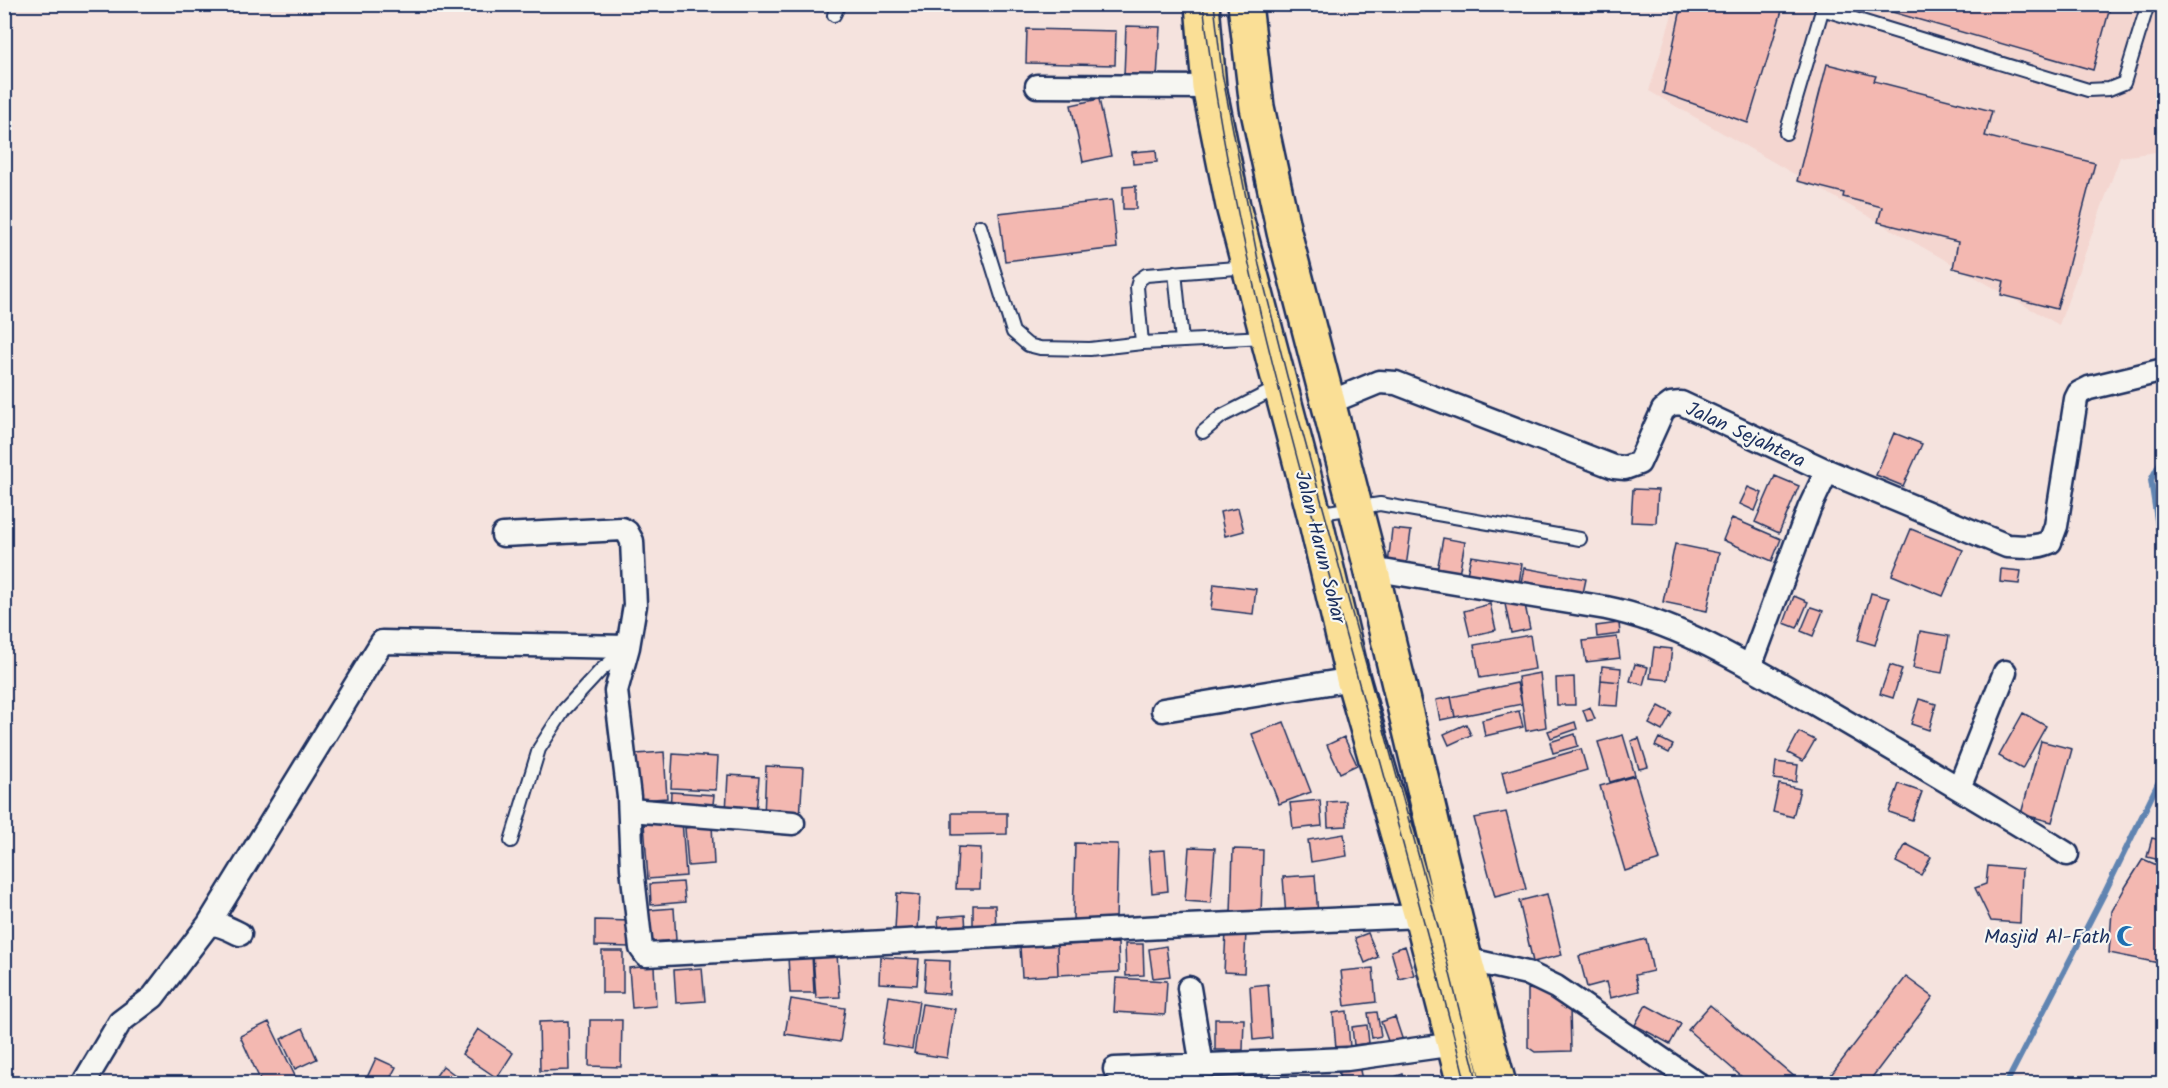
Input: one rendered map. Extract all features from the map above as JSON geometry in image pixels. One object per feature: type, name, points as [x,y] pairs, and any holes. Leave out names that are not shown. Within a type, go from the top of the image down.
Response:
[{"type":"highway","name":"Jalan Harun Sohar","points":[[1202,4],[1209,87],[1233,206],[1314,514],[1353,679],[1421,916],[1464,1083]]},
{"type":"highway","points":[[1245,4],[1257,106],[1284,232],[1371,569],[1465,959],[1499,1083]]},
{"type":"street","points":[[1037,86],[1209,87]]},
{"type":"street","name":"Jalan Sejahtera","points":[[1328,403],[1379,382],[1396,383],[1603,462],[1625,468],[1640,463],[1663,410],[1671,404],[1681,403],[1827,471],[2007,546],[2025,548],[2050,542],[2056,526],[2076,399],[2079,393],[2089,388],[2163,370]]},
{"type":"street","points":[[1750,667],[1809,509],[1827,471]]},
{"type":"street","points":[[503,535],[622,529],[627,532],[632,541],[635,605],[628,647],[616,691],[630,810],[632,868],[641,948],[646,955],[1163,927],[1421,916]]},
{"type":"street","points":[[1371,569],[1635,614],[1661,624],[1750,667],[1959,788],[2067,854]]},
{"type":"street","points":[[83,1083],[120,1022],[153,997],[208,925],[382,642],[628,647]]},
{"type":"street","points":[[1959,788],[2005,672]]},
{"type":"street","points":[[1163,710],[1353,679]]},
{"type":"street","points":[[630,810],[793,823]]},
{"type":"street","points":[[208,925],[221,925],[240,934]]},
{"type":"street","points":[[1465,959],[1527,973],[1556,987],[1698,1083]]},
{"type":"street","points":[[1189,988],[1202,1066]]},
{"type":"street","points":[[1114,1069],[1347,1059],[1455,1044]]},
{"type":"lane","points":[[1786,133],[1823,7],[2088,90],[2109,89],[2124,83],[2148,4]]},
{"type":"lane","points":[[980,226],[1013,332],[1028,345],[1040,348],[1090,349],[1267,337]]},
{"type":"lane","points":[[1142,344],[1137,287],[1139,280],[1146,275],[1249,267]]},
{"type":"lane","points":[[1175,272],[1182,341]]},
{"type":"lane","points":[[1203,432],[1222,416],[1280,387]]},
{"type":"lane","points":[[1314,514],[1354,506],[1380,504],[1580,539]]},
{"type":"lane","points":[[511,841],[539,749],[564,710],[601,670],[628,647]]},
{"type":"shaded area","points":[[1675,5],[2163,5],[2163,151],[2120,157],[2059,325],[1649,91]]},
{"type":"building","points":[[1682,4],[1784,4],[1748,123],[1663,93]]},
{"type":"building","points":[[1876,4],[2111,4],[2093,70],[1875,7]]},
{"type":"building","points":[[1126,26],[1160,27],[1157,78],[1124,76]]},
{"type":"building","points":[[1027,29],[1116,31],[1115,65],[1026,63]]},
{"type":"building","points":[[1827,64],[1876,76],[1874,81],[1992,111],[1985,136],[2095,163],[2057,309],[2001,295],[2004,281],[1953,268],[1958,242],[1878,222],[1882,207],[1843,197],[1844,193],[1797,181]]},
{"type":"building","points":[[1099,99],[1111,156],[1083,162],[1071,105]]},
{"type":"building","points":[[1156,150],[1157,162],[1133,164],[1132,152]]},
{"type":"building","points":[[1136,186],[1136,209],[1123,209],[1123,187]]},
{"type":"building","points":[[1112,200],[1117,248],[1005,261],[999,213]]},
{"type":"building","points":[[1894,433],[1922,444],[1903,486],[1876,475]]},
{"type":"building","points":[[1775,476],[1799,486],[1779,533],[1755,522]]},
{"type":"building","points":[[1748,487],[1762,493],[1755,511],[1740,504]]},
{"type":"building","points":[[1633,489],[1658,490],[1656,523],[1631,522]]},
{"type":"building","points":[[1238,508],[1244,531],[1225,536],[1220,512]]},
{"type":"building","points":[[1732,518],[1781,539],[1772,561],[1723,540]]},
{"type":"building","points":[[1392,529],[1411,531],[1406,567],[1388,565]]},
{"type":"building","points":[[1911,529],[1963,550],[1943,596],[1892,575]]},
{"type":"building","points":[[1443,538],[1465,542],[1458,580],[1436,576]]},
{"type":"building","points":[[1675,544],[1719,553],[1707,611],[1663,602]]},
{"type":"building","points":[[1471,556],[1522,564],[1519,583],[1467,574]]},
{"type":"building","points":[[1524,568],[1586,579],[1582,598],[1520,587]]},
{"type":"building","points":[[2001,569],[2021,571],[2019,584],[2000,582]]},
{"type":"building","points":[[1214,584],[1256,589],[1253,614],[1211,609]]},
{"type":"building","points":[[1871,593],[1889,598],[1875,645],[1858,640]]},
{"type":"building","points":[[1794,596],[1808,602],[1797,628],[1784,623]]},
{"type":"building","points":[[1524,600],[1530,629],[1511,633],[1505,604]]},
{"type":"building","points":[[1490,604],[1496,630],[1470,636],[1464,611]]},
{"type":"building","points":[[1811,607],[1823,611],[1813,636],[1801,631]]},
{"type":"building","points":[[1619,623],[1620,634],[1597,637],[1596,626]]},
{"type":"building","points":[[1920,631],[1949,636],[1942,673],[1913,668]]},
{"type":"building","points":[[1530,635],[1535,669],[1480,678],[1474,645]]},
{"type":"building","points":[[1617,637],[1620,658],[1586,662],[1583,641]]},
{"type":"building","points":[[1654,647],[1672,649],[1668,680],[1650,678]]},
{"type":"building","points":[[1635,664],[1648,667],[1643,685],[1630,681]]},
{"type":"building","points":[[1890,665],[1902,669],[1893,698],[1880,694]]},
{"type":"building","points":[[1602,666],[1621,668],[1620,682],[1601,680]]},
{"type":"building","points":[[1540,673],[1546,727],[1526,731],[1518,677]]},
{"type":"building","points":[[1574,677],[1575,705],[1557,705],[1556,678]]},
{"type":"building","points":[[1601,680],[1620,682],[1618,706],[1599,705]]},
{"type":"building","points":[[1517,683],[1522,704],[1455,717],[1451,697]]},
{"type":"building","points":[[1451,697],[1455,717],[1440,720],[1436,700]]},
{"type":"building","points":[[1919,699],[1936,704],[1929,730],[1911,724]]},
{"type":"building","points":[[1659,706],[1672,713],[1662,731],[1649,724]]},
{"type":"building","points":[[1590,707],[1595,719],[1587,721],[1583,710]]},
{"type":"building","points":[[1519,711],[1523,727],[1485,736],[1482,720]]},
{"type":"building","points":[[2023,713],[2046,726],[2022,769],[1999,756]]},
{"type":"building","points":[[1284,722],[1311,792],[1279,804],[1252,734]]},
{"type":"building","points":[[1575,722],[1577,729],[1551,738],[1548,731]]},
{"type":"building","points":[[1466,724],[1471,735],[1449,745],[1444,734]]},
{"type":"building","points":[[1799,732],[1815,740],[1803,761],[1788,753]]},
{"type":"building","points":[[1575,734],[1578,746],[1553,753],[1550,742]]},
{"type":"building","points":[[1623,735],[1635,775],[1610,782],[1598,742]]},
{"type":"building","points":[[1344,737],[1357,765],[1340,773],[1327,745]]},
{"type":"building","points":[[1639,738],[1648,767],[1639,769],[1631,741]]},
{"type":"building","points":[[1659,738],[1673,745],[1669,753],[1655,746]]},
{"type":"building","points":[[2041,741],[2072,749],[2052,822],[2021,814]]},
{"type":"building","points":[[1581,749],[1587,770],[1507,793],[1502,772]]},
{"type":"building","points":[[664,752],[667,798],[639,800],[636,754]]},
{"type":"building","points":[[673,754],[718,757],[716,790],[671,788]]},
{"type":"building","points":[[1776,762],[1798,765],[1796,782],[1774,779]]},
{"type":"building","points":[[766,766],[803,768],[800,819],[764,817]]},
{"type":"building","points":[[728,775],[759,777],[756,814],[726,812]]},
{"type":"building","points":[[1635,776],[1660,860],[1625,871],[1600,786]]},
{"type":"building","points":[[1779,784],[1800,789],[1793,817],[1773,812]]},
{"type":"building","points":[[1899,784],[1922,792],[1912,820],[1889,812]]},
{"type":"building","points":[[671,792],[714,795],[712,814],[670,812]]},
{"type":"building","points":[[1320,800],[1322,826],[1293,829],[1290,803]]},
{"type":"building","points":[[1346,801],[1347,826],[1328,827],[1327,802]]},
{"type":"building","points":[[1506,812],[1526,889],[1495,897],[1474,818]]},
{"type":"building","points":[[952,813],[1007,813],[1007,834],[952,835]]},
{"type":"building","points":[[682,820],[686,876],[648,879],[644,823]]},
{"type":"building","points":[[712,825],[714,864],[688,866],[685,828]]},
{"type":"building","points":[[1344,834],[1347,856],[1311,862],[1308,840]]},
{"type":"building","points":[[2152,838],[2164,841],[2164,861],[2147,857]]},
{"type":"building","points":[[1075,843],[1118,844],[1116,920],[1073,919]]},
{"type":"building","points":[[1906,844],[1931,857],[1921,875],[1896,862]]},
{"type":"building","points":[[958,847],[981,848],[980,889],[956,889]]},
{"type":"building","points":[[1189,847],[1215,848],[1211,903],[1185,901]]},
{"type":"building","points":[[1233,849],[1263,850],[1261,915],[1231,914]]},
{"type":"building","points":[[1165,850],[1168,891],[1152,893],[1149,851]]},
{"type":"building","name":"Masjid Al-Fath","points":[[2143,859],[2164,868],[2164,899],[2159,917],[2159,963],[2109,953],[2112,911]]},
{"type":"building","points":[[1988,866],[2022,869],[2020,923],[1991,921],[1975,888],[1986,884]]},
{"type":"building","points":[[1315,875],[1318,915],[1286,917],[1283,877]]},
{"type":"building","points":[[683,882],[685,902],[651,905],[650,884]]},
{"type":"building","points":[[897,893],[920,895],[918,931],[895,930]]},
{"type":"building","points":[[1547,894],[1562,955],[1533,962],[1519,901]]},
{"type":"building","points":[[973,905],[995,905],[996,928],[973,928]]},
{"type":"building","points":[[674,908],[676,940],[652,942],[649,910]]},
{"type":"building","points":[[965,915],[966,933],[939,935],[938,917]]},
{"type":"building","points":[[595,920],[631,921],[630,947],[595,946]]},
{"type":"building","points":[[1226,931],[1246,932],[1244,973],[1224,972]]},
{"type":"building","points":[[1368,933],[1378,957],[1365,963],[1355,938]]},
{"type":"building","points":[[1646,939],[1653,971],[1635,975],[1639,991],[1610,998],[1606,982],[1587,987],[1579,956]]},
{"type":"building","points":[[1118,943],[1119,972],[1058,975],[1057,945]]},
{"type":"building","points":[[1125,944],[1143,944],[1144,975],[1126,976]]},
{"type":"building","points":[[1057,945],[1058,975],[1022,977],[1020,947]]},
{"type":"building","points":[[1166,946],[1170,976],[1153,978],[1149,949]]},
{"type":"building","points":[[1405,946],[1414,975],[1399,979],[1391,951]]},
{"type":"building","points":[[602,951],[623,951],[623,993],[602,993]]},
{"type":"building","points":[[837,954],[840,997],[816,998],[813,955]]},
{"type":"building","points":[[812,955],[814,993],[790,993],[788,956]]},
{"type":"building","points":[[880,957],[919,959],[917,985],[879,983]]},
{"type":"building","points":[[926,960],[950,961],[949,994],[924,992]]},
{"type":"building","points":[[654,966],[656,1006],[632,1008],[629,968]]},
{"type":"building","points":[[702,968],[705,1001],[676,1003],[674,970]]},
{"type":"building","points":[[1373,968],[1376,1002],[1345,1006],[1341,971]]},
{"type":"building","points":[[1906,977],[1933,997],[1867,1084],[1824,1084]]},
{"type":"building","points":[[1116,978],[1167,981],[1165,1015],[1114,1012]]},
{"type":"building","points":[[1268,984],[1272,1038],[1253,1040],[1250,986]]},
{"type":"building","points":[[1528,989],[1548,992],[1570,1007],[1571,1051],[1535,1052],[1528,1047]]},
{"type":"building","points":[[889,996],[919,1001],[912,1049],[882,1044]]},
{"type":"building","points":[[791,999],[845,1008],[840,1042],[785,1034]]},
{"type":"building","points":[[922,1004],[955,1009],[947,1058],[914,1053]]},
{"type":"building","points":[[1646,1005],[1681,1024],[1670,1044],[1635,1025]]},
{"type":"building","points":[[1710,1005],[1803,1084],[1750,1084],[1688,1030]]},
{"type":"building","points":[[1347,1011],[1350,1047],[1336,1049],[1333,1013]]},
{"type":"building","points":[[1377,1012],[1381,1036],[1372,1038],[1368,1013]]},
{"type":"building","points":[[1395,1017],[1404,1044],[1391,1049],[1381,1022]]},
{"type":"building","points":[[1215,1019],[1244,1019],[1243,1050],[1215,1050]]},
{"type":"building","points":[[590,1020],[622,1020],[621,1067],[589,1066]]},
{"type":"building","points":[[568,1021],[569,1070],[540,1071],[539,1022]]},
{"type":"building","points":[[269,1022],[296,1078],[285,1084],[262,1084],[240,1036]]},
{"type":"building","points":[[1367,1025],[1369,1043],[1354,1045],[1352,1027]]},
{"type":"building","points":[[303,1028],[317,1059],[295,1069],[281,1039]]},
{"type":"building","points":[[478,1029],[513,1053],[497,1078],[462,1054]]},
{"type":"building","points":[[376,1058],[396,1067],[387,1084],[364,1084]]},
{"type":"building","points":[[443,1066],[467,1084],[430,1084]]},
{"type":"building","points":[[1359,1066],[1363,1084],[1341,1084],[1338,1070]]},
{"type":"building","points":[[1194,1073],[1195,1084],[1153,1084],[1153,1074]]},
{"type":"building","points":[[1403,1074],[1406,1084],[1374,1084]]},
{"type":"building","points":[[1240,1075],[1263,1075],[1263,1084],[1240,1084]]},
{"type":"building","points":[[1263,1075],[1288,1076],[1288,1084],[1263,1084]]},
{"type":"waterway","points":[[2164,455],[2151,480],[2164,567]]},
{"type":"waterway","points":[[2006,1084],[2105,892],[2164,771]]},
{"type":"tram line","points":[[1203,4],[1226,151],[1256,296],[1311,511],[1417,895],[1466,1084]]},
{"type":"tram line","points":[[1214,4],[1222,73],[1259,265],[1287,376],[1440,934],[1478,1084]]},
{"type":"place","name":"Masjid Al-Fath","points":[[2127,936]]}]
